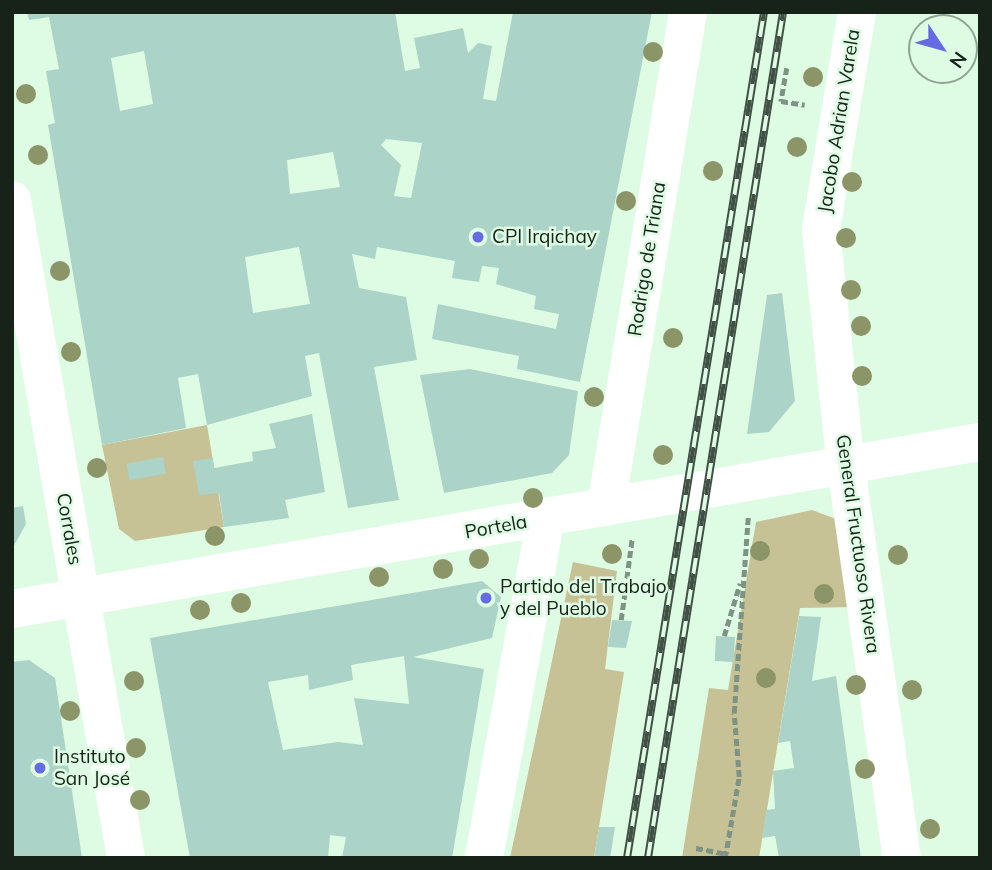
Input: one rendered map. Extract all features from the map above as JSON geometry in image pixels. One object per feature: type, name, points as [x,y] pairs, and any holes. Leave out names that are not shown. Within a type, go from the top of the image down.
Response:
[{"type":"street","name":"Rodrigo de Triana","points":[[621,503],[688,12]]},
{"type":"street","name":"Jacobo Adrian Varela","points":[[821,230],[857,12]]},
{"type":"street","name":"Corrales","points":[[12,200],[126,858]]},
{"type":"street","name":"General Fructuoso Rivera","points":[[821,230],[846,466],[902,858]]},
{"type":"street","name":"Portela","points":[[12,609],[980,442]]},
{"type":"street","points":[[484,858],[546,518]]},
{"type":"path","points":[[787,68],[781,101],[841,110]]},
{"type":"path","points":[[696,848],[725,856],[739,777],[734,713],[742,575],[752,482]]},
{"type":"path","points":[[621,503],[621,620]]},
{"type":"path","points":[[724,636],[742,575]]},
{"type":"shaded area","points":[[207,425],[224,527],[135,541],[119,529],[102,445]]},
{"type":"shaded area","points":[[812,510],[836,519],[853,607],[800,608],[759,858],[682,858],[709,688],[728,690],[756,522]]},
{"type":"shaded area","points":[[573,562],[617,571],[605,669],[624,672],[594,858],[510,858]]},
{"type":"building","points":[[27,12],[395,12],[405,71],[420,68],[414,38],[463,28],[468,53],[478,43],[492,46],[483,99],[496,101],[513,12],[652,12],[580,382],[517,369],[519,356],[432,339],[438,304],[556,329],[559,314],[534,309],[536,296],[496,284],[499,268],[482,266],[479,282],[452,278],[455,261],[377,247],[375,259],[352,254],[359,288],[406,297],[417,360],[374,367],[399,500],[348,508],[319,353],[305,356],[312,396],[207,425],[198,374],[178,378],[186,428],[102,445],[48,125],[55,123],[46,71],[59,69],[49,17],[29,20]],"holes":[[[144,51],[153,104],[120,111],[111,58]],[[386,139],[422,143],[411,198],[394,196],[401,165],[381,145]],[[333,152],[340,187],[290,194],[287,160]],[[299,247],[310,304],[253,313],[245,257]]]},
{"type":"building","points":[[782,293],[795,401],[769,432],[747,434],[767,295]]},
{"type":"building","points":[[470,369],[578,391],[569,455],[552,473],[444,493],[420,375]]},
{"type":"building","points":[[312,414],[325,492],[285,500],[289,518],[224,527],[219,493],[199,495],[193,461],[213,458],[214,468],[253,461],[252,452],[276,448],[269,424]]},
{"type":"building","points":[[163,457],[166,474],[130,480],[127,463]]},
{"type":"building","points":[[23,506],[26,524],[12,549],[12,508]]},
{"type":"building","points":[[482,581],[501,597],[492,638],[413,657],[484,669],[452,858],[342,858],[346,837],[330,835],[328,858],[190,858],[150,638]],"holes":[[[404,656],[409,704],[354,698],[363,745],[338,742],[283,750],[268,682],[308,675],[309,690],[353,680],[351,665]]]},
{"type":"building","points":[[799,616],[821,617],[812,681],[836,676],[861,858],[779,858],[775,836],[762,838],[766,810],[775,809],[773,771],[794,768],[790,741],[778,743]]},
{"type":"building","points":[[612,620],[632,621],[626,648],[608,647]]},
{"type":"building","points":[[716,636],[735,637],[734,662],[715,661]]},
{"type":"building","name":"Instituto San José","points":[[29,660],[55,678],[82,858],[12,858],[12,662]]},
{"type":"building","points":[[599,827],[615,827],[610,858],[594,858]]},
{"type":"railway","points":[[627,858],[764,12]]},
{"type":"railway","points":[[648,858],[783,12]]},
{"type":"place","name":"CPI Irqichay","points":[[478,237]]},
{"type":"place","name":"Partido del Trabajo y del Pueblo","points":[[486,598]]},
{"type":"place","name":"Instituto San José","points":[[40,768]]}]
